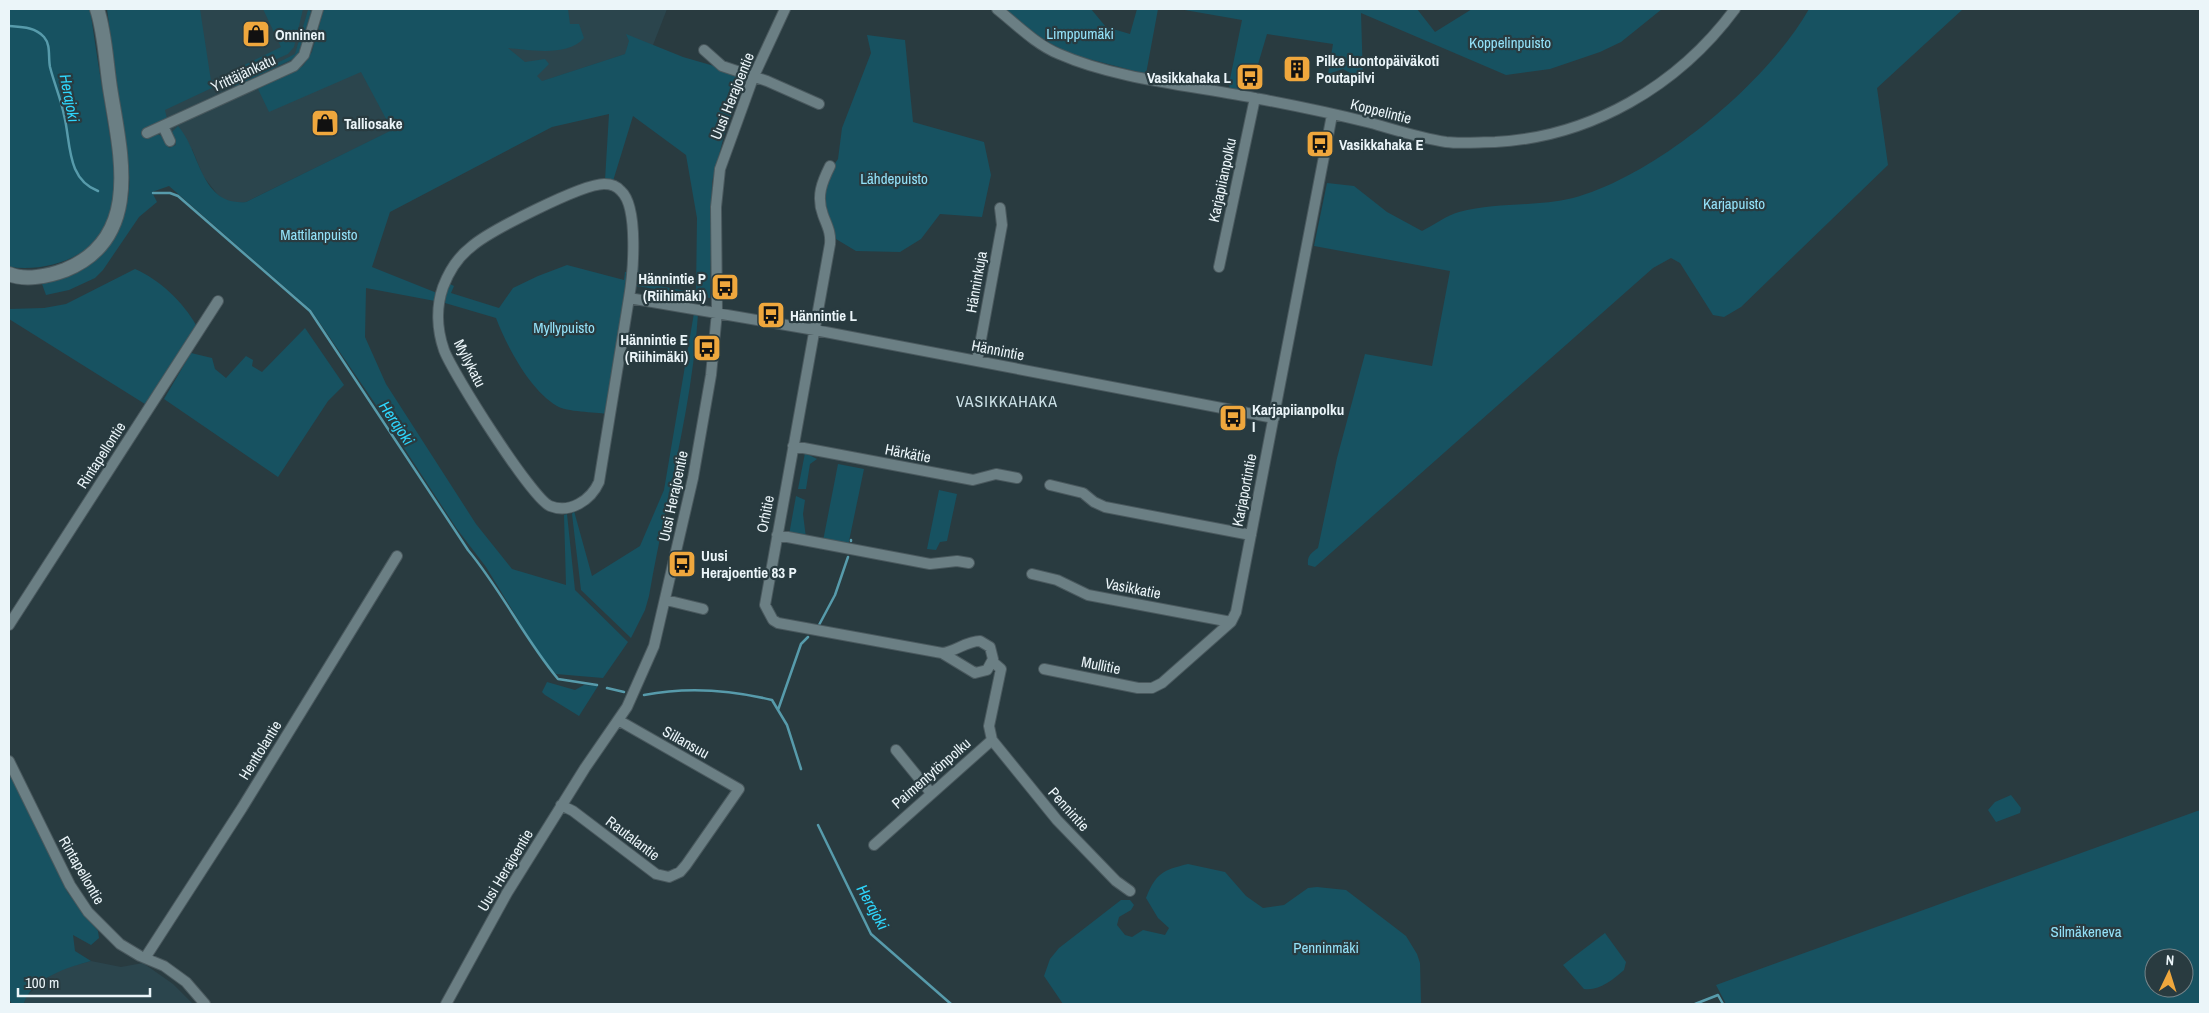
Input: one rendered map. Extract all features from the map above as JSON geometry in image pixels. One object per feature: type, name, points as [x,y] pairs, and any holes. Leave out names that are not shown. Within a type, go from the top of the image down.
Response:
[{"type":"main road","points":[[10,276],[50,275],[79,262],[106,237],[120,207],[123,186],[120,158],[98,11]]},
{"type":"street","name":"Yrittäjänkatu","points":[[147,133],[294,66],[304,55],[318,9]]},
{"type":"street","name":"Uusi Herajoentie","points":[[446,1004],[507,894],[561,805],[618,720],[644,672],[666,600],[697,456],[711,376],[717,312],[716,227],[718,183],[729,140],[753,78],[785,9]]},
{"type":"street","name":"Koppelintie","points":[[997,9],[1038,42],[1057,54],[1079,62],[1118,72],[1332,114],[1448,142],[1512,141],[1560,132],[1617,110],[1671,76],[1712,38],[1735,9]]},
{"type":"street","points":[[704,50],[722,66],[753,78],[767,81],[819,104]]},
{"type":"street","name":"Karjapiianpolku","points":[[1219,267],[1255,98]]},
{"type":"street","name":"Karjaportintie","points":[[1231,622],[1236,612],[1332,114]]},
{"type":"street","points":[[163,126],[170,141]]},
{"type":"street","name":"Orhitie","points":[[830,166],[819,195],[821,210],[831,236],[830,244],[765,599],[767,610],[773,620],[787,626],[942,653],[951,652],[970,642],[980,641],[990,647],[994,656],[993,662],[984,671],[975,673],[942,653]]},
{"type":"street","name":"Myllykatu","points":[[604,184],[614,186],[623,192],[630,208],[632,272],[629,298],[599,482],[588,497],[575,505],[563,508],[549,506],[534,492],[468,394],[444,351],[438,325],[442,289],[452,268],[461,256],[480,240],[567,196],[604,184]]},
{"type":"street","name":"Hänninkuja","points":[[977,361],[1002,225],[1000,208]]},
{"type":"street","points":[[629,298],[717,312]]},
{"type":"street","name":"Rintapellontie","points":[[9,624],[218,301]]},
{"type":"street","name":"Hännintie","points":[[717,312],[1274,418]]},
{"type":"street","name":"Härkätie","points":[[793,446],[972,480],[996,474],[1017,478]]},
{"type":"street","points":[[1050,485],[1083,493],[1094,502],[1105,506],[1251,535]]},
{"type":"street","points":[[777,535],[930,564],[958,560],[969,563]]},
{"type":"street","name":"Henttolantie","points":[[145,958],[237,816],[396,556]]},
{"type":"street","name":"Vasikkatie","points":[[1032,574],[1057,580],[1088,595],[1231,622]]},
{"type":"street","points":[[666,600],[703,609]]},
{"type":"street","name":"Mullitie","points":[[1044,669],[1138,688],[1152,688],[1162,683],[1231,622]]},
{"type":"street","name":"Paimentytönpolku","points":[[874,845],[931,792],[992,740],[989,726],[1000,669],[993,662]]},
{"type":"street","name":"Sillansuu","points":[[618,720],[739,789]]},
{"type":"street","name":"Pennintie","points":[[992,740],[1057,820],[1116,881],[1130,891]]},
{"type":"street","points":[[896,750],[931,792]]},
{"type":"street","name":"Rintapellontie","points":[[9,761],[80,900],[88,912],[120,944],[164,966],[186,982],[205,1004]]},
{"type":"street","name":"Rautalantie","points":[[561,805],[573,811],[656,874],[668,877],[680,872],[686,865],[739,789]]},
{"type":"shaded area","points":[[125,9],[667,9],[653,45],[393,130],[246,202],[234,203],[227,202],[218,195],[203,176],[192,149],[134,153]]},
{"type":"shaded area","points":[[91,961],[121,967],[143,963],[173,984],[193,1004],[24,1003],[26,996],[57,970]]},
{"type":"green space","points":[[9,9],[90,9],[113,158],[115,194],[113,206],[108,223],[99,237],[74,257],[42,267],[9,267]]},
{"type":"green space","name":"Mattilanpuisto","points":[[107,9],[200,9],[211,81],[214,80],[216,86],[165,110],[167,119],[144,129],[147,138],[156,134],[162,136],[169,148],[176,145],[172,132],[178,126],[186,137],[210,187],[219,195],[231,201],[246,202],[392,130],[361,72],[269,112],[258,89],[303,66],[312,52],[324,9],[568,9],[570,24],[579,24],[584,38],[577,44],[568,48],[548,51],[508,48],[525,62],[545,59],[549,64],[537,76],[542,81],[625,54],[629,41],[626,34],[683,57],[721,68],[746,79],[726,128],[712,182],[710,298],[636,286],[638,266],[639,282],[696,293],[697,218],[686,155],[633,116],[613,181],[605,180],[609,114],[552,127],[390,212],[372,267],[437,293],[435,301],[366,288],[365,337],[386,384],[476,524],[512,569],[566,585],[564,515],[567,514],[575,590],[628,642],[603,678],[556,674],[541,657],[486,567],[457,529],[311,310],[169,186],[152,192],[157,202],[139,217],[103,270],[95,278],[69,290],[46,295],[42,284],[66,278],[91,264],[111,242],[124,216],[129,187],[129,172]]},
{"type":"green space","points":[[263,9],[303,9],[294,47],[288,54],[229,80],[226,74],[281,47]]},
{"type":"green space","name":"Limppumäki","points":[[1002,9],[1091,9],[1106,27],[1130,34],[1137,9],[1158,9],[1146,74],[1070,54],[1043,39]]},
{"type":"green space","name":"Koppelinpuisto","points":[[1179,9],[1417,9],[1435,32],[1472,9],[1662,9],[1621,42],[1600,52],[1550,69],[1506,75],[1361,13],[1363,80],[1343,69],[1328,74],[1333,44],[1267,34],[1256,71],[1247,75],[1237,91],[1230,90],[1229,84],[1242,20]]},
{"type":"green space","name":"Karjapuisto","points":[[1809,9],[1963,9],[1877,88],[1888,165],[1741,307],[1724,317],[1713,315],[1680,263],[1671,258],[1653,268],[1315,567],[1308,565],[1310,555],[1318,548],[1337,458],[1365,354],[1432,366],[1450,271],[1314,246],[1327,183],[1354,186],[1387,212],[1422,231],[1454,213],[1487,207],[1559,201],[1605,187],[1639,170],[1673,148],[1738,96],[1766,67]]},
{"type":"green space","points":[[308,10],[311,11],[300,51],[295,58],[236,86],[232,86],[295,54]]},
{"type":"green space","name":"Lähdepuisto","points":[[867,35],[905,40],[913,122],[984,142],[991,175],[982,217],[940,214],[921,239],[900,252],[856,251],[831,236],[823,215],[823,181],[838,159],[842,128],[871,53]]},
{"type":"green space","name":"Myllypuisto","points":[[567,265],[624,280],[625,272],[628,272],[607,414],[574,411],[557,406],[538,390],[520,367],[506,342],[496,318],[445,303],[448,283],[454,286],[451,293],[499,308],[513,288]]},
{"type":"green space","points":[[135,269],[144,273],[170,292],[185,308],[196,325],[145,404],[9,319],[9,309],[44,308],[66,304]]},
{"type":"green space","points":[[694,313],[698,314],[695,350],[684,421],[649,596],[645,610],[631,638],[581,590],[572,514],[574,511],[592,576],[640,546],[664,490]]},
{"type":"green space","points":[[305,328],[344,385],[328,401],[278,477],[164,399],[191,353],[212,358],[215,369],[226,378],[246,356],[253,360],[252,366],[262,372]]},
{"type":"green space","points":[[805,453],[817,459],[810,464],[806,489],[798,489]]},
{"type":"green space","points":[[838,464],[864,469],[848,546],[823,541]]},
{"type":"green space","points":[[939,490],[957,494],[947,541],[940,542],[936,550],[927,549]]},
{"type":"green space","points":[[796,496],[805,500],[803,514],[806,538],[789,535]]},
{"type":"green space","points":[[547,682],[575,690],[584,685],[598,686],[579,716],[542,692]]},
{"type":"green space","points":[[9,771],[68,893],[98,931],[99,938],[91,945],[73,935],[75,951],[91,961],[62,970],[43,980],[28,994],[24,1003],[27,1004],[12,1004],[9,999]]},
{"type":"green space","points":[[2011,795],[2021,808],[2020,813],[1996,822],[1988,810],[1995,802]]},
{"type":"green space","name":"Silmäkeneva","points":[[2200,810],[2200,1004],[1726,1004],[1716,985]]},
{"type":"green space","name":"Penninmäki","points":[[1188,864],[1225,872],[1246,896],[1263,908],[1284,905],[1308,888],[1346,890],[1406,936],[1420,963],[1421,1004],[1063,1004],[1044,976],[1050,959],[1059,948],[1121,900],[1130,900],[1134,905],[1131,910],[1119,917],[1117,925],[1125,935],[1132,937],[1143,930],[1165,935],[1169,928],[1158,918],[1146,898],[1153,883],[1161,874],[1172,868]]},
{"type":"green space","points":[[1605,933],[1626,962],[1624,970],[1601,987],[1584,989],[1563,965]]},
{"type":"waterway","name":"Herajoki","points":[[9,26],[32,29],[46,40],[50,67],[63,109],[69,148],[75,169],[80,178],[98,191]]},
{"type":"waterway","name":"Herajoki","points":[[153,193],[170,193],[178,196],[310,311],[468,550],[558,679],[597,685]]},
{"type":"waterway","points":[[819,625],[835,595],[848,557]]},
{"type":"waterway","points":[[778,710],[801,644],[808,637]]},
{"type":"waterway","name":"Herajoki","points":[[607,688],[624,692]]},
{"type":"waterway","name":"Herajoki","points":[[644,695],[692,690],[724,692],[772,700],[787,725],[801,769]]},
{"type":"waterway","name":"Herajoki","points":[[818,825],[871,934],[951,1004]]},
{"type":"waterway","points":[[1695,1004],[1718,995],[1723,1004]]},
{"type":"place","name":"Onninen","points":[[256,34]]},
{"type":"place","name":"Pilke luontopäiväkoti Poutapilvi","points":[[1297,69]]},
{"type":"place","name":"Vasikkahaka L","points":[[1250,77]]},
{"type":"place","name":"Talliosake","points":[[325,123]]},
{"type":"place","name":"Vasikkahaka E","points":[[1320,144]]},
{"type":"place","name":"Hännintie P (Riihimäki)","points":[[725,287]]},
{"type":"place","name":"Hännintie L","points":[[771,315]]},
{"type":"place","name":"Hännintie E (Riihimäki)","points":[[707,348]]},
{"type":"place","name":"Karjapiianpolku I","points":[[1233,418]]},
{"type":"place","name":"Uusi Herajoentie 83 P","points":[[682,564]]},
{"type":"district","name":"VASIKKAHAKA","points":[[1007,401]]}]
